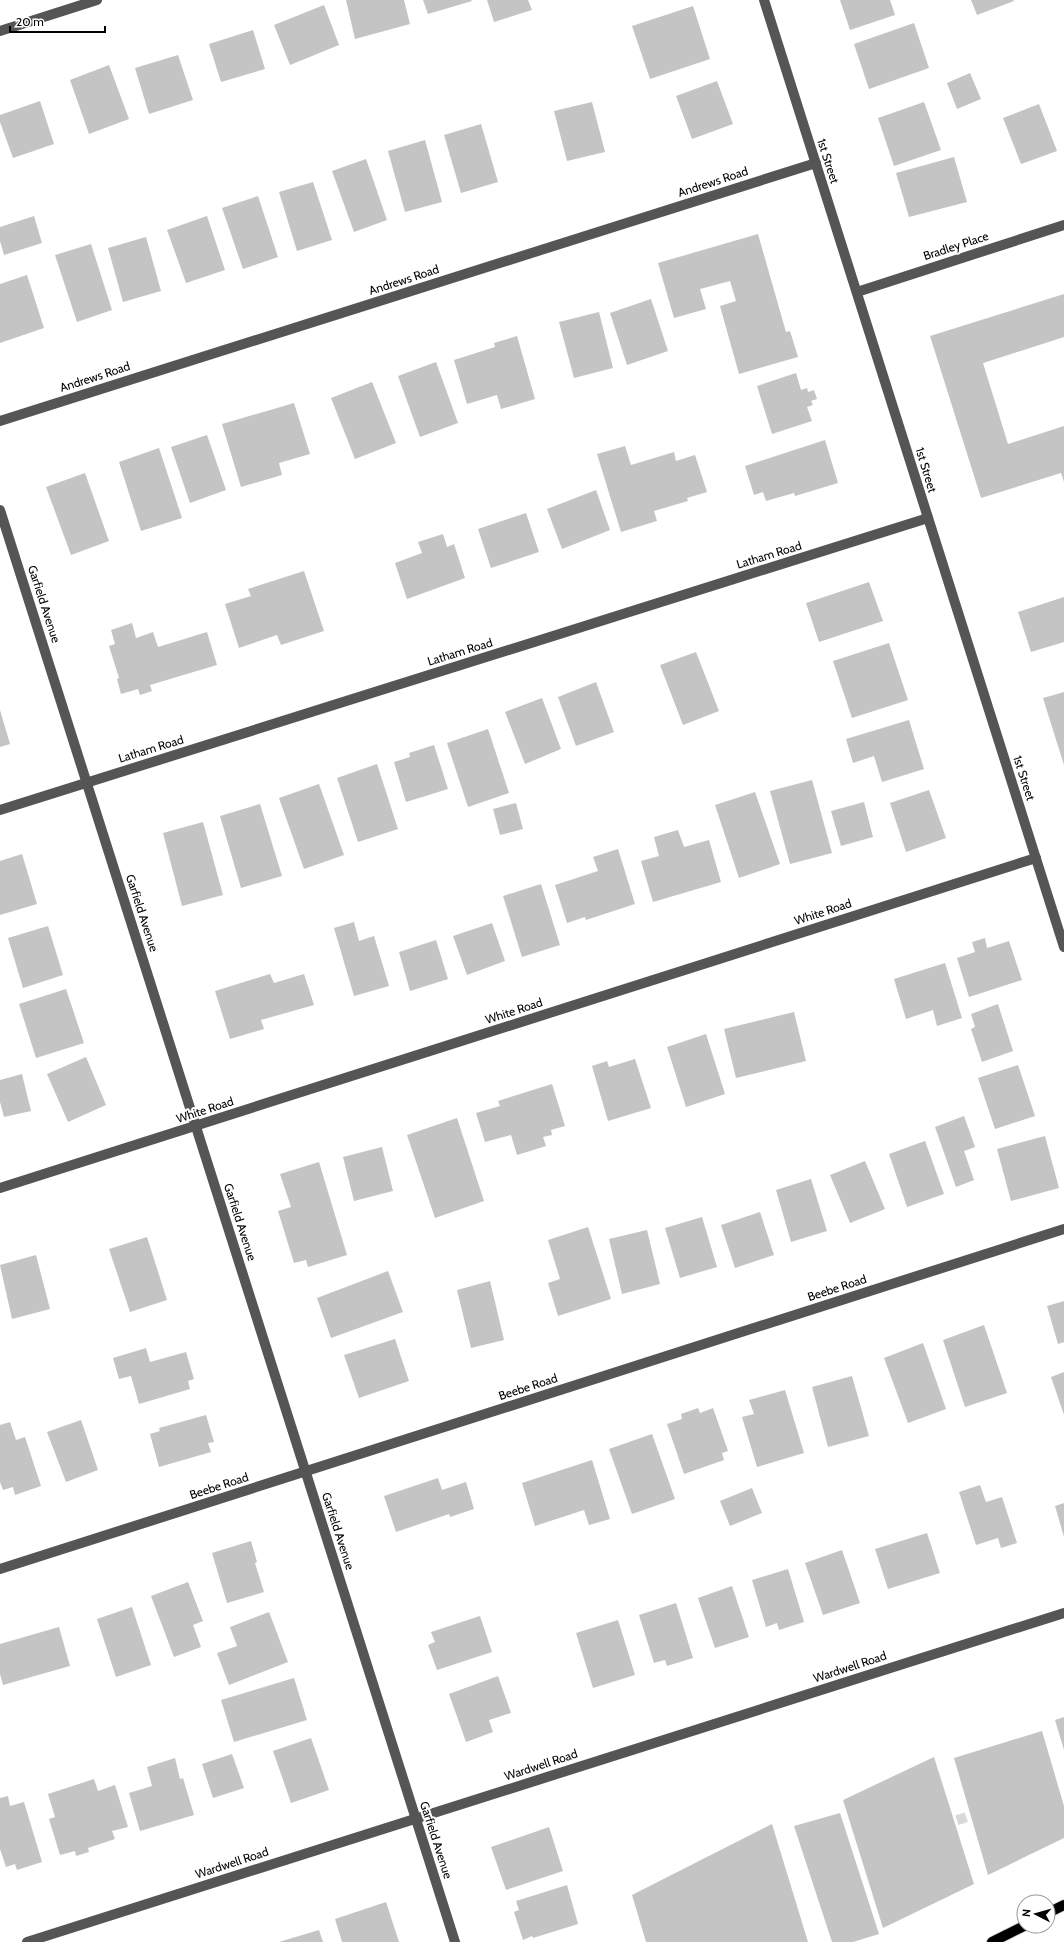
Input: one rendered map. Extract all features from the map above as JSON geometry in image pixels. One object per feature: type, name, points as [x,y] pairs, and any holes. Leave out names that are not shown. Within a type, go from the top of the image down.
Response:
[{"type":"main road","points":[[992,1942],[1016,1930]]},
{"type":"street","points":[[0,31],[97,0]]},
{"type":"street","name":"1st Street","points":[[764,0],[1064,947]]},
{"type":"street","name":"Andrews Road","points":[[0,421],[816,163]]},
{"type":"street","name":"Bradley Place","points":[[857,292],[1064,225]]},
{"type":"street","name":"Garfield Avenue","points":[[0,510],[455,1942]]},
{"type":"street","name":"Latham Road","points":[[0,810],[928,518]]},
{"type":"street","name":"White Road","points":[[0,1188],[1036,858]]},
{"type":"street","name":"Beebe Road","points":[[0,1569],[1064,1229]]},
{"type":"street","name":"Wardwell Road","points":[[27,1942],[415,1818],[1064,1614]]},
{"type":"building","points":[[346,0],[404,0],[410,24],[355,39]]},
{"type":"building","points":[[423,0],[471,0],[472,1],[428,14]]},
{"type":"building","points":[[487,0],[528,0],[532,10],[494,22]]},
{"type":"building","points":[[840,0],[890,0],[895,15],[850,30]]},
{"type":"building","points":[[971,0],[1013,0],[1014,1],[977,15]]},
{"type":"building","points":[[324,5],[339,45],[290,65],[274,25]]},
{"type":"building","points":[[693,6],[710,59],[650,79],[632,26]]},
{"type":"building","points":[[914,23],[929,68],[869,89],[854,44]]},
{"type":"building","points":[[253,30],[265,69],[221,82],[209,44]]},
{"type":"building","points":[[178,55],[193,100],[149,114],[135,68]]},
{"type":"building","points":[[109,65],[129,119],[89,134],[70,80]]},
{"type":"building","points":[[970,73],[981,99],[957,109],[947,83]]},
{"type":"building","points":[[717,81],[733,124],[692,139],[676,96]]},
{"type":"building","points":[[40,101],[54,144],[13,158],[0,122],[0,115]]},
{"type":"building","points":[[592,102],[605,152],[567,161],[554,111]]},
{"type":"building","points":[[924,102],[941,150],[894,166],[878,118]]},
{"type":"building","points":[[1039,104],[1057,151],[1021,164],[1003,118]]},
{"type":"building","points":[[481,124],[498,182],[461,193],[444,135]]},
{"type":"building","points":[[425,140],[442,202],[405,212],[388,151]]},
{"type":"building","points":[[954,157],[967,202],[909,217],[896,173]]},
{"type":"building","points":[[366,159],[387,220],[354,232],[332,171]]},
{"type":"building","points":[[313,182],[332,240],[297,251],[279,192]]},
{"type":"building","points":[[258,196],[278,257],[243,269],[222,208]]},
{"type":"building","points":[[34,216],[42,243],[4,255],[0,241],[0,227]]},
{"type":"building","points":[[207,216],[225,270],[186,283],[167,230]]},
{"type":"building","points":[[758,234],[786,332],[790,331],[798,357],[739,374],[720,306],[736,301],[730,281],[700,289],[706,309],[674,318],[658,263]]},
{"type":"building","points":[[146,237],[161,291],[123,302],[108,248]]},
{"type":"building","points":[[91,244],[112,310],[77,322],[55,255]]},
{"type":"building","points":[[27,275],[44,328],[0,343],[0,284]]},
{"type":"building","points":[[1064,294],[1064,337],[983,363],[1008,444],[1064,426],[1064,482],[1061,473],[981,498],[930,336]]},
{"type":"building","points":[[651,299],[668,351],[627,365],[610,313]]},
{"type":"building","points":[[599,312],[613,368],[574,378],[559,322]]},
{"type":"building","points":[[517,336],[535,399],[501,409],[497,395],[467,404],[454,360],[495,347],[494,343]]},
{"type":"building","points":[[436,362],[458,423],[420,437],[398,376]]},
{"type":"building","points":[[796,373],[801,390],[807,388],[808,392],[814,390],[817,399],[811,401],[813,405],[807,407],[812,421],[772,434],[757,386]]},
{"type":"building","points":[[372,382],[396,443],[355,459],[331,398]]},
{"type":"building","points":[[294,403],[310,454],[279,463],[282,475],[241,487],[222,424]]},
{"type":"building","points":[[207,435],[226,490],[190,503],[171,447]]},
{"type":"building","points":[[825,440],[838,483],[795,496],[794,493],[766,501],[763,492],[754,495],[745,466]]},
{"type":"building","points":[[625,446],[631,465],[674,452],[676,461],[695,455],[707,492],[687,498],[688,501],[654,511],[657,521],[621,532],[597,454]]},
{"type":"building","points":[[159,448],[182,518],[141,531],[119,462]]},
{"type":"building","points":[[85,473],[109,541],[71,555],[46,487]]},
{"type":"building","points":[[596,490],[610,530],[562,549],[547,509]]},
{"type":"building","points":[[526,513],[539,552],[491,568],[478,529]]},
{"type":"building","points":[[443,534],[447,547],[454,544],[465,578],[407,599],[395,563],[422,553],[418,542]]},
{"type":"building","points":[[304,571],[324,631],[281,645],[277,635],[239,648],[225,604],[251,596],[248,589]]},
{"type":"building","points":[[869,582],[883,621],[819,642],[806,603]]},
{"type":"building","points":[[1064,597],[1064,642],[1031,652],[1018,612]]},
{"type":"building","points":[[132,623],[136,638],[153,632],[158,647],[207,632],[217,665],[150,685],[152,691],[140,695],[138,689],[121,694],[117,679],[119,678],[109,646],[115,644],[111,630]]},
{"type":"building","points":[[889,643],[908,700],[852,718],[833,661]]},
{"type":"building","points":[[696,652],[719,711],[683,725],[660,665]]},
{"type":"building","points":[[596,682],[614,732],[576,746],[558,697]]},
{"type":"building","points":[[1064,692],[1064,765],[1043,698]]},
{"type":"building","points":[[542,698],[561,749],[525,764],[505,712]]},
{"type":"building","points":[[0,710],[10,744],[0,747]]},
{"type":"building","points":[[909,720],[924,769],[882,782],[874,756],[853,763],[846,739]]},
{"type":"building","points":[[488,729],[509,793],[468,807],[447,743]]},
{"type":"building","points":[[434,745],[448,789],[406,802],[394,762],[410,757],[409,753]]},
{"type":"building","points":[[377,764],[398,829],[358,842],[337,778]]},
{"type":"building","points":[[812,780],[832,853],[790,864],[770,791]]},
{"type":"building","points":[[319,784],[344,855],[304,869],[279,798]]},
{"type":"building","points":[[929,790],[946,838],[906,852],[890,803]]},
{"type":"building","points":[[755,792],[780,864],[739,878],[715,805]]},
{"type":"building","points":[[864,802],[873,837],[841,846],[831,811]]},
{"type":"building","points":[[516,803],[523,829],[500,835],[493,809]]},
{"type":"building","points":[[260,804],[282,876],[241,888],[220,816]]},
{"type":"building","points":[[203,822],[223,895],[182,906],[163,833]]},
{"type":"building","points":[[678,830],[684,847],[709,840],[721,882],[653,902],[641,861],[659,856],[654,837]]},
{"type":"building","points":[[618,849],[635,904],[586,920],[585,917],[567,923],[555,885],[598,871],[593,857]]},
{"type":"building","points":[[22,854],[37,904],[0,915],[0,861]]},
{"type":"building","points":[[541,884],[560,945],[522,957],[503,896]]},
{"type":"building","points":[[354,922],[359,941],[374,936],[389,986],[354,996],[334,928]]},
{"type":"building","points":[[492,923],[505,961],[467,975],[453,936]]},
{"type":"building","points":[[48,926],[63,975],[23,988],[8,938]]},
{"type":"building","points":[[985,938],[987,948],[1009,941],[1022,980],[969,997],[957,958],[975,952],[972,942]]},
{"type":"building","points":[[436,940],[448,979],[410,991],[399,952]]},
{"type":"building","points":[[945,963],[962,1018],[937,1026],[933,1010],[906,1019],[894,979]]},
{"type":"building","points":[[270,974],[274,983],[304,974],[314,1005],[261,1020],[264,1029],[230,1039],[215,991]]},
{"type":"building","points":[[66,989],[84,1043],[36,1058],[19,1004]]},
{"type":"building","points":[[998,1004],[1013,1051],[982,1062],[971,1029],[975,1027],[971,1014]]},
{"type":"building","points":[[794,1012],[806,1061],[736,1078],[724,1029]]},
{"type":"building","points":[[706,1034],[725,1094],[686,1107],[667,1047]]},
{"type":"building","points":[[86,1057],[106,1105],[68,1122],[47,1074]]},
{"type":"building","points":[[635,1059],[651,1108],[608,1121],[592,1066],[607,1061],[609,1067]]},
{"type":"building","points":[[1018,1065],[1035,1116],[995,1129],[978,1078]]},
{"type":"building","points":[[22,1074],[31,1111],[4,1117],[0,1102],[0,1080]]},
{"type":"building","points":[[552,1084],[565,1126],[551,1130],[552,1135],[543,1137],[546,1146],[517,1155],[511,1135],[485,1142],[476,1113],[500,1106],[498,1101]]},
{"type":"building","points":[[964,1116],[975,1147],[964,1151],[974,1180],[956,1187],[935,1127]]},
{"type":"building","points":[[457,1118],[484,1201],[435,1218],[407,1135]]},
{"type":"building","points":[[1045,1136],[1059,1188],[1011,1201],[997,1149]]},
{"type":"building","points":[[925,1141],[944,1194],[907,1207],[889,1154]]},
{"type":"building","points":[[382,1147],[393,1191],[354,1201],[343,1157]]},
{"type":"building","points":[[865,1161],[885,1209],[850,1223],[830,1175]]},
{"type":"building","points":[[319,1162],[347,1255],[308,1267],[306,1260],[294,1263],[278,1211],[291,1207],[280,1174]]},
{"type":"building","points":[[811,1179],[827,1231],[791,1242],[776,1190]]},
{"type":"building","points":[[760,1212],[774,1255],[735,1268],[721,1225]]},
{"type":"building","points":[[702,1217],[717,1267],[680,1278],[665,1228]]},
{"type":"building","points":[[588,1227],[611,1299],[558,1316],[548,1283],[560,1279],[548,1240]]},
{"type":"building","points":[[647,1230],[660,1284],[622,1294],[609,1239]]},
{"type":"building","points":[[147,1237],[167,1300],[130,1312],[109,1249]]},
{"type":"building","points":[[36,1255],[50,1309],[12,1319],[0,1265]]},
{"type":"building","points":[[388,1271],[403,1312],[331,1338],[317,1298]]},
{"type":"building","points":[[490,1281],[504,1340],[471,1348],[457,1290]]},
{"type":"building","points":[[1064,1301],[1064,1342],[1058,1344],[1047,1306]]},
{"type":"building","points":[[984,1325],[1007,1393],[965,1407],[943,1340]]},
{"type":"building","points":[[395,1339],[409,1381],[359,1398],[344,1355]]},
{"type":"building","points":[[923,1343],[946,1409],[908,1423],[884,1358]]},
{"type":"building","points":[[146,1348],[150,1362],[186,1352],[194,1379],[188,1381],[190,1389],[139,1404],[131,1376],[119,1379],[113,1358]]},
{"type":"building","points":[[1064,1372],[1064,1415],[1051,1377]]},
{"type":"building","points":[[852,1376],[869,1436],[828,1447],[812,1387]]},
{"type":"building","points":[[785,1390],[804,1453],[757,1467],[742,1417],[754,1414],[749,1400]]},
{"type":"building","points":[[698,1408],[700,1413],[713,1408],[728,1451],[722,1453],[724,1460],[684,1474],[667,1424],[682,1419],[681,1414]]},
{"type":"building","points":[[206,1415],[214,1442],[208,1443],[211,1452],[159,1467],[150,1434],[160,1431],[159,1428]]},
{"type":"building","points":[[81,1420],[98,1470],[66,1482],[47,1432]]},
{"type":"building","points":[[10,1422],[16,1440],[25,1437],[41,1486],[15,1495],[13,1487],[3,1490],[0,1482],[0,1425]]},
{"type":"building","points":[[652,1434],[675,1499],[632,1514],[609,1449]]},
{"type":"building","points":[[592,1460],[610,1519],[589,1525],[584,1510],[535,1526],[522,1483]]},
{"type":"building","points":[[438,1478],[442,1490],[466,1482],[474,1509],[450,1517],[449,1514],[396,1532],[384,1496]]},
{"type":"building","points":[[980,1485],[986,1502],[1002,1497],[1017,1543],[1001,1548],[998,1538],[976,1545],[959,1492]]},
{"type":"building","points":[[752,1488],[762,1513],[730,1526],[720,1501]]},
{"type":"building","points":[[1064,1503],[1064,1537],[1055,1506]]},
{"type":"building","points":[[927,1533],[940,1573],[888,1589],[875,1549]]},
{"type":"building","points":[[251,1541],[257,1562],[255,1563],[264,1592],[227,1603],[212,1553]]},
{"type":"building","points":[[842,1550],[860,1603],[823,1615],[805,1563]]},
{"type":"building","points":[[788,1569],[804,1622],[779,1630],[777,1623],[766,1627],[752,1580]]},
{"type":"building","points":[[188,1582],[203,1621],[193,1625],[201,1647],[174,1657],[151,1596]]},
{"type":"building","points":[[732,1586],[749,1637],[715,1648],[698,1598]]},
{"type":"building","points":[[676,1603],[693,1658],[667,1666],[665,1660],[654,1663],[639,1615]]},
{"type":"building","points":[[132,1607],[151,1665],[116,1677],[97,1619]]},
{"type":"building","points":[[269,1612],[288,1662],[229,1685],[217,1653],[237,1646],[230,1627]]},
{"type":"building","points":[[480,1616],[492,1652],[437,1670],[428,1645],[435,1642],[431,1632]]},
{"type":"building","points":[[618,1620],[635,1675],[593,1688],[576,1633]]},
{"type":"building","points":[[59,1627],[70,1666],[3,1685],[0,1674],[0,1644]]},
{"type":"building","points":[[498,1676],[511,1713],[489,1720],[493,1732],[466,1742],[449,1694]]},
{"type":"building","points":[[294,1678],[307,1720],[234,1742],[221,1700]]},
{"type":"building","points":[[1064,1717],[1064,1750],[1055,1720]]},
{"type":"building","points":[[1042,1731],[1064,1806],[1064,1838],[988,1875],[954,1758]]},
{"type":"building","points":[[311,1738],[329,1790],[291,1803],[273,1751]]},
{"type":"building","points":[[232,1754],[244,1788],[213,1798],[202,1764]]},
{"type":"building","points":[[934,1757],[974,1884],[883,1928],[843,1800]]},
{"type":"building","points":[[175,1758],[180,1779],[183,1778],[194,1815],[140,1831],[129,1793],[152,1786],[147,1767]]},
{"type":"building","points":[[94,1779],[98,1791],[115,1785],[128,1827],[112,1831],[115,1839],[88,1848],[89,1852],[76,1856],[75,1851],[60,1855],[49,1819],[55,1817],[48,1794]]},
{"type":"building","points":[[8,1796],[10,1806],[24,1802],[42,1862],[17,1870],[15,1864],[6,1867],[0,1849],[0,1798]]},
{"type":"building","points":[[840,1813],[879,1934],[853,1942],[832,1942],[794,1826]]},
{"type":"building","points":[[772,1824],[808,1942],[646,1942],[632,1895]]},
{"type":"building","points":[[549,1827],[563,1871],[506,1890],[491,1847]]},
{"type":"building","points":[[567,1885],[578,1924],[533,1938],[532,1936],[523,1940],[514,1912],[519,1910],[516,1901]]},
{"type":"building","points":[[386,1902],[399,1942],[342,1942],[335,1919]]},
{"type":"building","points":[[319,1930],[323,1942],[279,1942]]},
{"type":"tunnel","points":[[960,1814],[964,1826]]}]
